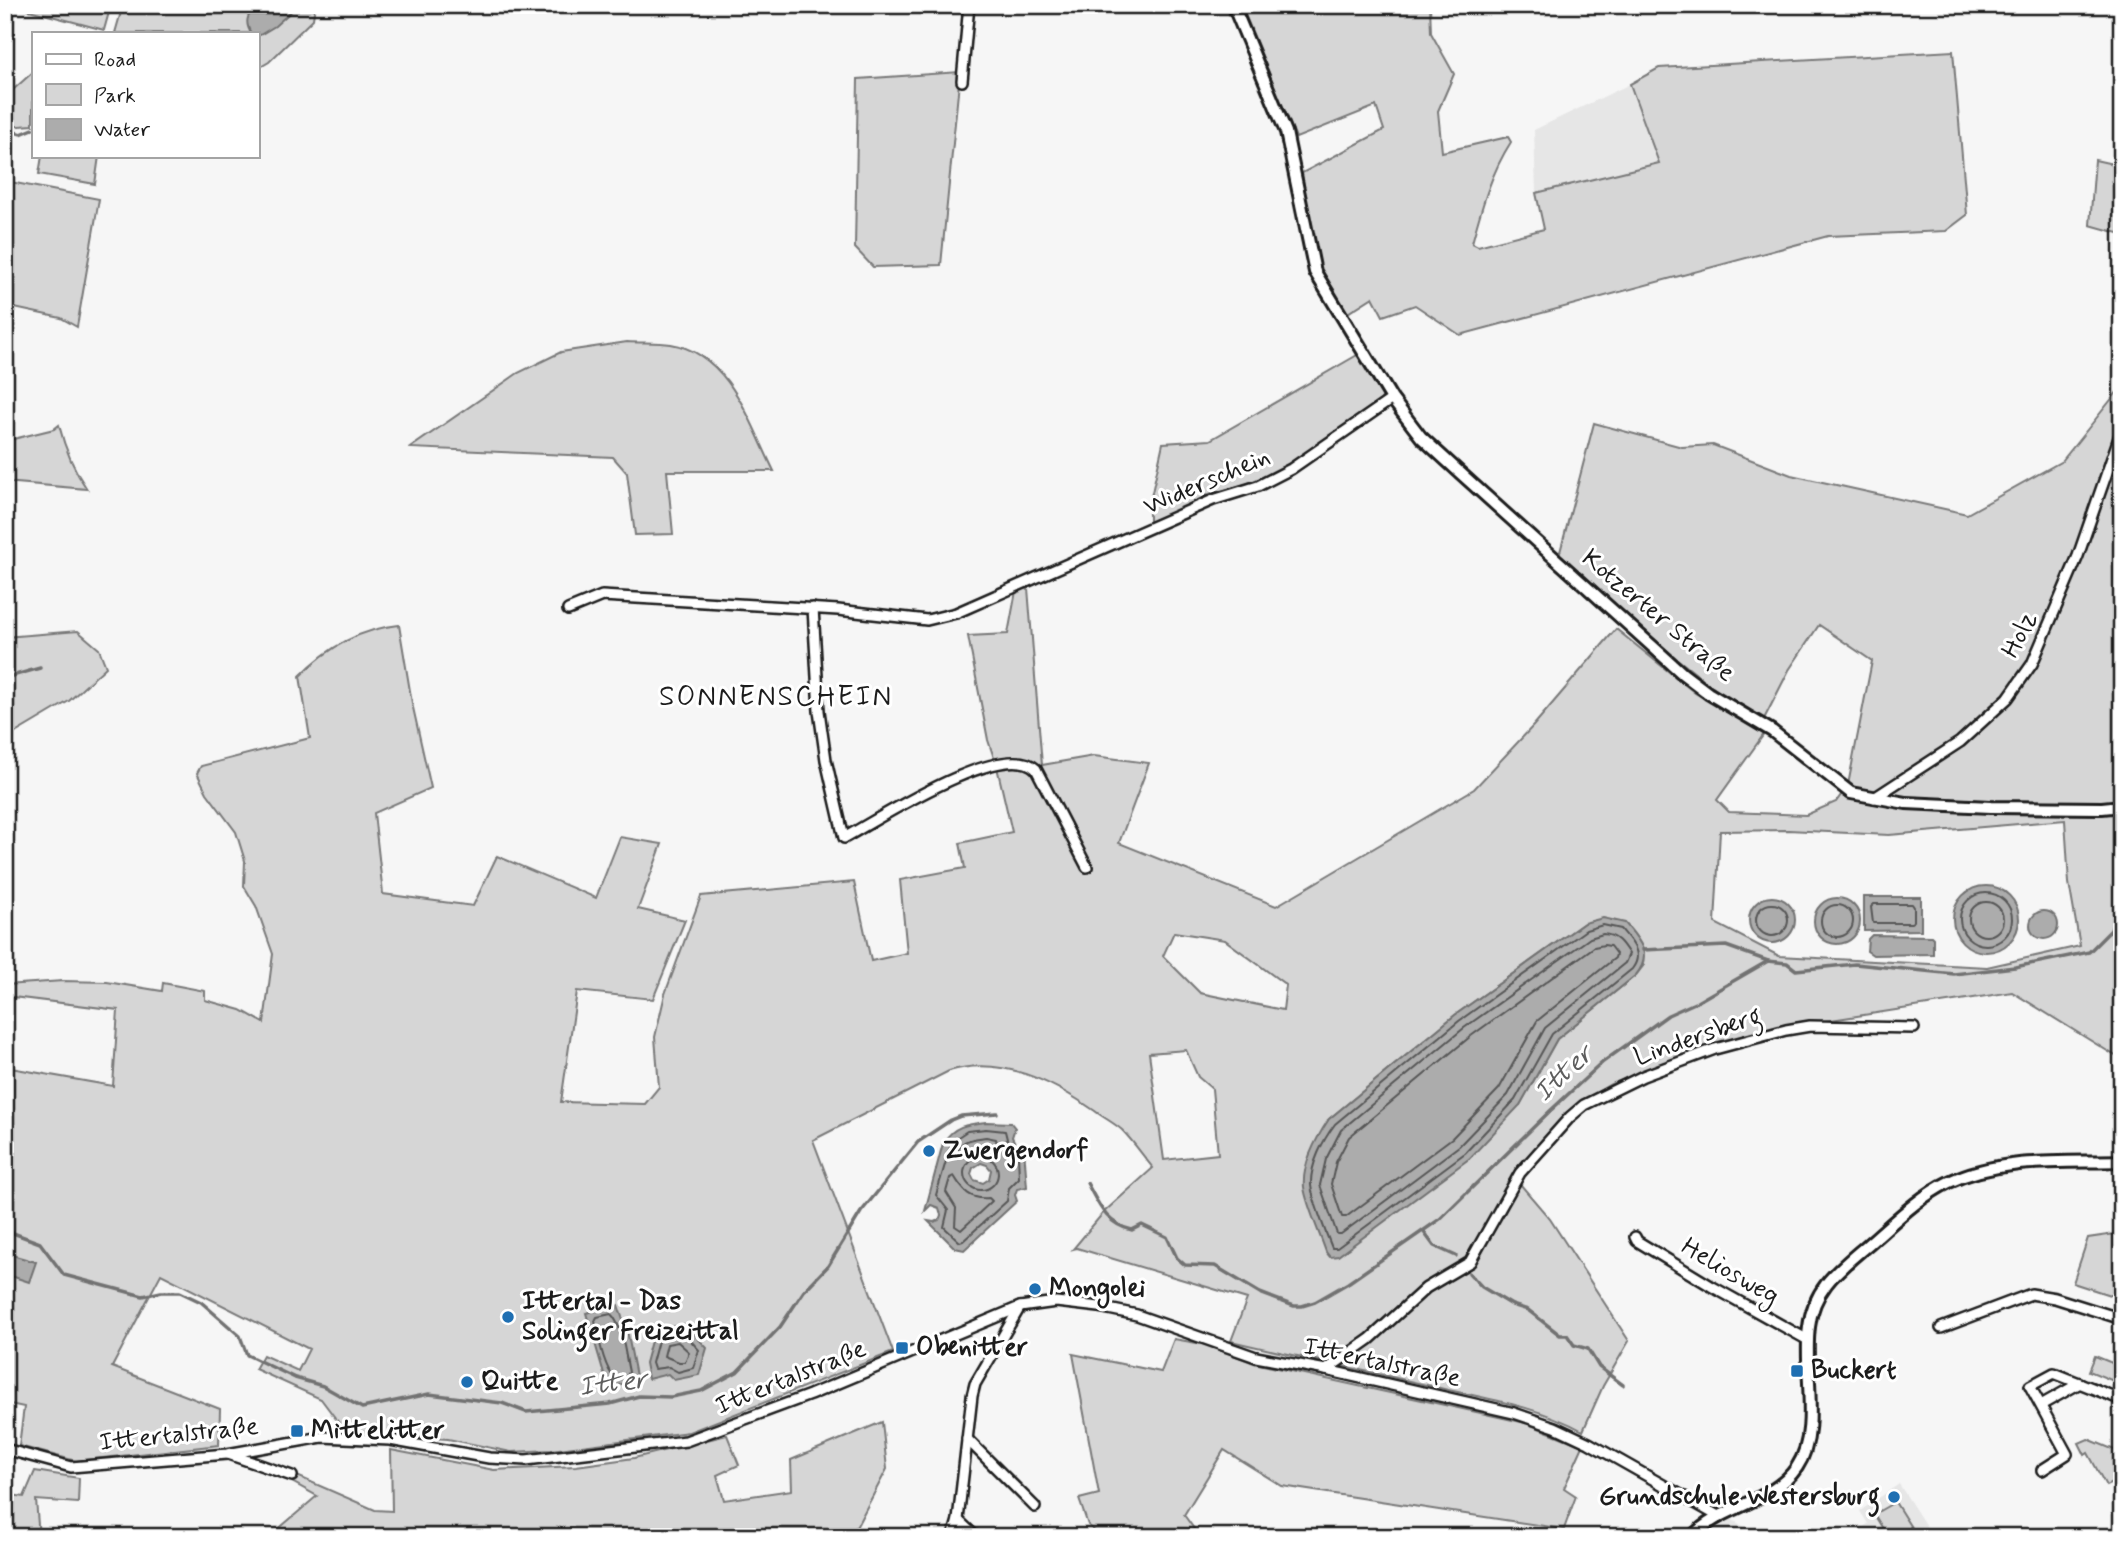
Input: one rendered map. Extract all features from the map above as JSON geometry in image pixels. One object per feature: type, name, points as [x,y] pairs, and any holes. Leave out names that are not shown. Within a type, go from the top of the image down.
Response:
[{"type":"street","points":[[962,81],[969,5]]},
{"type":"street","name":"Kotzerter Straße","points":[[1233,5],[1286,132],[1315,272],[1392,399],[1421,437],[1684,674],[1708,693],[1772,731],[1846,791],[1873,799],[1960,807],[2122,806]]},
{"type":"street","name":"Widerschein","points":[[813,608],[927,620],[956,613],[1213,500],[1258,486],[1291,469],[1392,399]]},
{"type":"street","name":"Holz","points":[[1873,799],[1960,743],[2008,698],[2032,664],[2078,556],[2122,429]]},
{"type":"street","points":[[568,610],[602,596],[813,608],[819,711],[826,760],[844,838],[951,779],[993,763],[1024,762],[1036,769],[1087,867]]},
{"type":"street","name":"Lindersberg","points":[[1326,1370],[1370,1339],[1426,1288],[1470,1262],[1514,1181],[1570,1117],[1584,1105],[1643,1076],[1715,1049],[1786,1030],[1810,1026],[1914,1028]]},
{"type":"street","points":[[1692,1537],[1718,1516],[1776,1488],[1802,1459],[1809,1434],[1808,1340],[1811,1313],[1829,1279],[1938,1188],[1980,1171],[2008,1166],[2122,1161]]},
{"type":"street","name":"Heliosweg","points":[[1634,1237],[1682,1269],[1808,1340]]},
{"type":"street","points":[[1941,1328],[2031,1294],[2055,1298],[2122,1318]]},
{"type":"street","name":"Ittertalstraße","points":[[5,1449],[71,1467],[227,1454],[322,1437],[365,1437],[489,1458],[526,1460],[686,1441],[810,1395],[1020,1307],[1056,1302],[1137,1315],[1256,1357],[1326,1370],[1514,1413],[1555,1427],[1589,1443],[1718,1516]]},
{"type":"street","points":[[953,1537],[958,1520],[975,1384],[1020,1307]]},
{"type":"street","points":[[2042,1470],[2067,1454],[2030,1386],[2054,1373],[2122,1400]]},
{"type":"street","points":[[2041,1405],[2080,1383]]},
{"type":"street","points":[[967,1439],[1035,1507]]},
{"type":"street","points":[[227,1454],[292,1476]]},
{"type":"street","points":[[958,1520],[976,1537]]},
{"type":"shaded area","points":[[1630,84],[1660,163],[1536,193],[1534,130]]},
{"type":"shaded area","name":"Grundschule Westersburg","points":[[1899,1484],[1933,1537],[1847,1537],[1868,1524],[1860,1511]]},
{"type":"shaded area","points":[[1731,1519],[1753,1532],[1761,1537],[1705,1537]]},
{"type":"green space","points":[[31,5],[111,5],[104,30],[29,10]]},
{"type":"green space","points":[[123,5],[315,5],[313,19],[269,62],[259,68],[259,32],[115,32]]},
{"type":"green space","points":[[1241,5],[1430,5],[1431,33],[1454,74],[1438,111],[1442,152],[1508,137],[1511,142],[1483,203],[1472,243],[1478,246],[1544,229],[1536,193],[1659,163],[1630,84],[1659,68],[1953,51],[1967,215],[1946,231],[1828,236],[1460,335],[1415,305],[1383,316],[1373,297],[1346,314],[1322,275],[1315,256],[1302,173],[1384,130],[1376,106],[1296,138]]},
{"type":"green space","points":[[960,72],[941,265],[873,267],[855,248],[858,79]]},
{"type":"green space","points":[[32,73],[32,125],[5,127],[5,97]]},
{"type":"green space","points":[[42,158],[99,158],[95,184],[39,174]]},
{"type":"green space","points":[[2095,160],[2122,166],[2122,234],[2090,225]]},
{"type":"green space","points":[[5,181],[99,199],[77,327],[61,318],[5,306]]},
{"type":"green space","points":[[627,342],[671,344],[691,350],[709,362],[736,394],[774,471],[667,471],[673,534],[635,535],[627,473],[613,457],[410,448],[518,373],[561,352]]},
{"type":"green space","points":[[1359,354],[1384,394],[1378,405],[1282,469],[1246,484],[1206,495],[1201,501],[1149,522],[1149,506],[1163,443],[1210,440]]},
{"type":"green space","points":[[2122,386],[2122,1060],[2012,992],[1773,1029],[1611,1084],[1580,1102],[1515,1170],[1520,1184],[1550,1219],[1629,1341],[1603,1386],[1583,1431],[1548,1415],[1510,1404],[1231,1341],[1247,1299],[1073,1249],[1103,1213],[1153,1168],[1122,1130],[1079,1100],[1026,1074],[988,1066],[949,1071],[813,1140],[893,1352],[689,1432],[551,1450],[511,1452],[448,1439],[341,1432],[342,1427],[321,1399],[255,1369],[263,1355],[298,1371],[309,1349],[161,1274],[112,1367],[220,1409],[219,1445],[76,1461],[19,1446],[24,1407],[5,1403],[5,1067],[113,1086],[118,1010],[5,996],[5,985],[63,981],[107,982],[162,991],[163,983],[205,991],[205,1000],[241,1010],[264,1023],[273,954],[256,906],[244,886],[245,861],[236,832],[207,793],[197,773],[201,766],[310,738],[300,676],[321,657],[345,642],[371,631],[399,625],[412,703],[431,788],[374,813],[383,894],[473,906],[497,856],[596,898],[620,837],[662,844],[638,909],[685,920],[653,999],[577,991],[561,1102],[645,1104],[659,1087],[655,1037],[665,994],[701,896],[854,882],[871,961],[907,953],[900,880],[965,868],[960,843],[1012,832],[988,740],[968,636],[1008,634],[1016,591],[1028,588],[1042,765],[1094,756],[1149,763],[1119,843],[1276,906],[1474,789],[1534,725],[1616,629],[1695,693],[1764,734],[1717,800],[1729,812],[1806,815],[1836,802],[1848,785],[1872,661],[1819,625],[1789,670],[1764,719],[1720,693],[1559,556],[1594,423],[1682,447],[1713,445],[1791,475],[1967,514],[2062,461]],"holes":[[[2065,820],[2069,883],[2080,946],[1987,967],[1779,956],[1715,923],[1720,831],[1788,830],[1889,835]],[[1584,923],[1644,965],[1636,975],[1557,1039],[1520,1105],[1329,1119],[1455,1015]],[[1174,932],[1225,940],[1286,985],[1283,1010],[1200,993],[1163,956]],[[1186,1050],[1198,1077],[1212,1089],[1218,1154],[1164,1160],[1149,1053]]]},
{"type":"green space","points":[[59,425],[70,458],[87,489],[5,482],[5,441],[54,429]]},
{"type":"green space","points":[[78,631],[99,649],[106,667],[69,701],[5,739],[5,637]]},
{"type":"green space","points":[[2122,1233],[2122,1293],[2119,1298],[2073,1283],[2088,1238]]},
{"type":"green space","points":[[1174,1339],[1208,1345],[1254,1363],[1526,1423],[1583,1446],[1564,1488],[1576,1496],[1564,1529],[1282,1486],[1224,1450],[1184,1515],[1200,1537],[1101,1537],[1088,1525],[1079,1499],[1099,1494],[1073,1354],[1161,1372]]},
{"type":"green space","points":[[2095,1356],[2122,1367],[2116,1382],[2089,1371]]},
{"type":"green space","points":[[882,1422],[887,1469],[851,1537],[269,1537],[317,1496],[292,1482],[295,1475],[375,1510],[392,1511],[391,1450],[494,1470],[576,1466],[634,1458],[727,1435],[739,1465],[717,1475],[724,1500],[792,1490],[791,1460]]},
{"type":"green space","points":[[2088,1439],[2122,1453],[2112,1483],[2106,1486],[2088,1453],[2085,1455],[2079,1443]]},
{"type":"green space","points":[[35,1471],[79,1478],[78,1503],[36,1500],[39,1537],[5,1537],[5,1494],[24,1497]]},
{"type":"green space","points":[[1895,1502],[1917,1537],[1888,1537],[1874,1514]]},
{"type":"water","points":[[254,5],[297,5],[275,26],[260,35],[259,32],[251,32],[247,22]]},
{"type":"water","points":[[1986,886],[1999,888],[2014,901],[2019,919],[2017,932],[2004,947],[1986,952],[1973,950],[1958,937],[1953,919],[1955,906],[1968,891]]},
{"type":"water","points":[[1772,897],[1788,904],[1795,920],[1788,936],[1772,943],[1756,936],[1749,920],[1756,904]]},
{"type":"water","points":[[1864,897],[1921,897],[1921,930],[1864,931]]},
{"type":"water","points":[[1837,898],[1853,905],[1860,921],[1853,937],[1837,944],[1821,937],[1814,921],[1821,905]]},
{"type":"water","points":[[2044,911],[2054,915],[2058,925],[2054,935],[2044,939],[2034,935],[2030,925],[2034,915]]},
{"type":"water","points":[[1603,918],[1625,923],[1640,942],[1644,961],[1636,975],[1557,1039],[1520,1105],[1470,1158],[1338,1256],[1330,1257],[1307,1202],[1304,1187],[1308,1161],[1329,1119],[1455,1015],[1584,923]]},
{"type":"water","points":[[1872,935],[1931,936],[1933,954],[1873,955],[1867,951],[1868,939]]},
{"type":"water","points":[[986,1122],[1011,1123],[1015,1128],[1012,1137],[1016,1145],[1024,1148],[1027,1187],[1017,1189],[1017,1201],[964,1250],[955,1248],[928,1221],[939,1220],[939,1208],[931,1205],[925,1211],[943,1143],[947,1137],[956,1129]],"holes":[[[981,1163],[991,1170],[989,1179],[983,1183],[974,1180],[971,1174],[973,1168]]]},
{"type":"water","points":[[5,1253],[36,1262],[29,1282],[5,1274]]},
{"type":"water","points":[[618,1305],[628,1335],[637,1381],[608,1387],[586,1313]]},
{"type":"water","points":[[685,1324],[707,1348],[699,1375],[674,1380],[668,1374],[648,1379],[645,1363],[654,1330]]},
{"type":"waterway","points":[[5,133],[21,134],[32,129]]},
{"type":"waterway","points":[[5,678],[40,668]]},
{"type":"waterway","name":"Itter","points":[[1087,1183],[1110,1218],[1123,1227],[1132,1230],[1142,1225],[1167,1237],[1177,1258],[1185,1265],[1215,1266],[1260,1293],[1294,1306],[1302,1306],[1315,1302],[1348,1283],[1440,1219],[1603,1062],[1668,1015],[1697,1002],[1768,961],[1787,963],[1796,970],[1855,964],[1954,974],[2015,967],[2089,952],[2111,930],[2122,902]]},
{"type":"waterway","points":[[1643,950],[1726,946],[1768,961]]},
{"type":"waterway","name":"Itter","points":[[5,1230],[40,1243],[64,1275],[143,1296],[180,1292],[201,1302],[240,1336],[247,1355],[295,1378],[323,1386],[362,1408],[429,1394],[502,1403],[526,1412],[610,1404],[639,1396],[671,1397],[701,1391],[737,1372],[780,1327],[804,1291],[828,1266],[861,1212],[918,1142],[961,1116],[997,1113]]},
{"type":"waterway","points":[[1423,1231],[1434,1246],[1456,1256]]},
{"type":"waterway","points":[[1469,1273],[1482,1287],[1512,1305],[1528,1310],[1560,1335],[1567,1335],[1574,1345],[1588,1349],[1599,1367],[1623,1385]]},
{"type":"place","name":"Zwergendorf","points":[[929,1151]]},
{"type":"place","name":"Mongolei","points":[[1035,1289]]},
{"type":"place","name":"Ittertal - Das Solinger Freizeittal","points":[[508,1317]]},
{"type":"place","name":"Obenitter","points":[[902,1348]]},
{"type":"place","name":"Buckert","points":[[1797,1371]]},
{"type":"place","name":"Quitte","points":[[467,1382]]},
{"type":"place","name":"Mittelitter","points":[[297,1431]]},
{"type":"place","name":"Grundschule Westersburg","points":[[1894,1497]]},
{"type":"district","name":"SONNENSCHEIN","points":[[776,697]]}]
